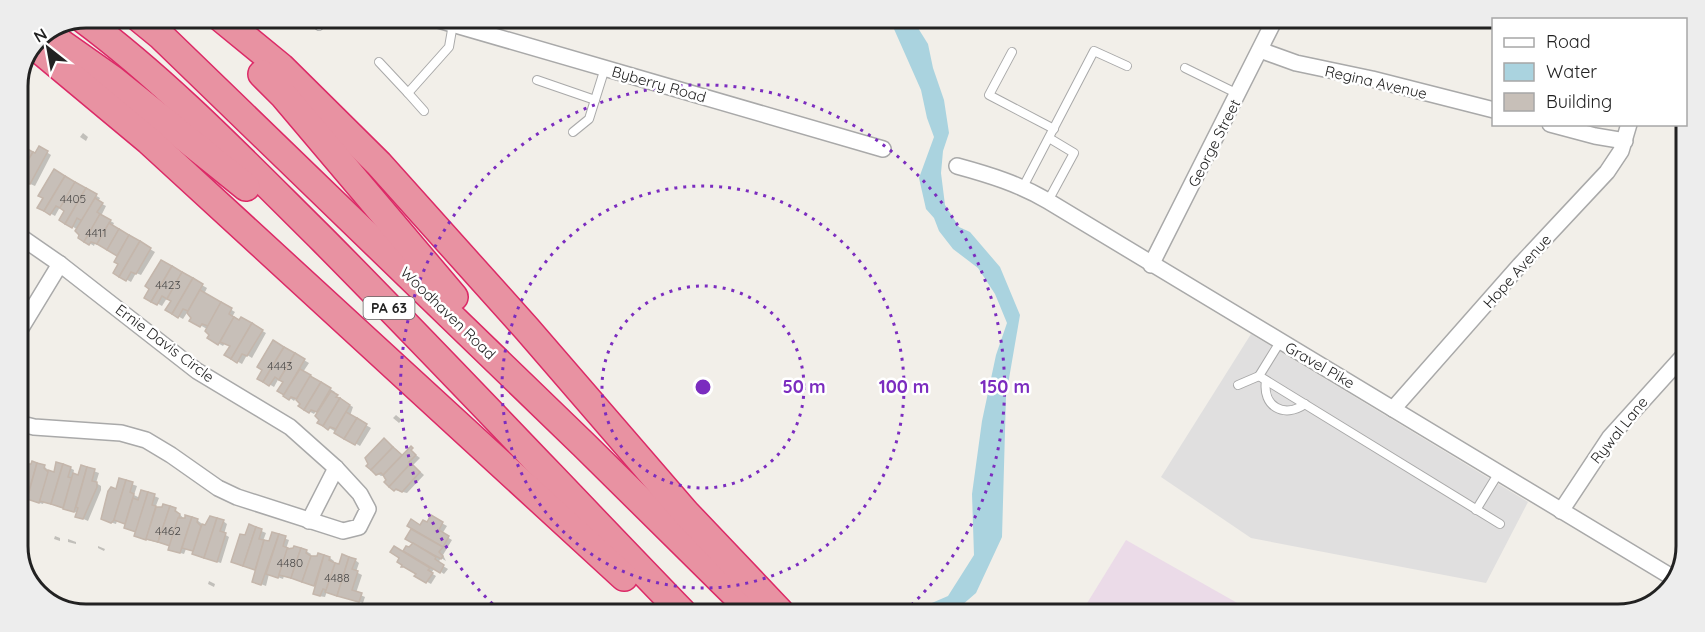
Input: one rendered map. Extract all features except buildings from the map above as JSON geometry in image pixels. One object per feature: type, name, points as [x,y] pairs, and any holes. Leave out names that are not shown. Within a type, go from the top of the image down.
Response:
[{"type":"highway","name":"PA 63","points":[[94,28],[194,114],[373,291],[674,604]]},
{"type":"highway","name":"Woodhaven Road","points":[[151,28],[584,445],[745,604]]},
{"type":"highway","points":[[218,28],[285,96],[424,262],[584,445]]},
{"type":"highway","points":[[232,28],[281,67],[379,164],[527,329],[686,513],[772,604]]},
{"type":"highway","points":[[54,38],[112,79],[185,136],[373,291]]},
{"type":"highway","points":[[41,51],[149,141],[605,559],[651,604]]},
{"type":"street","name":"Byberry Road","points":[[476,28],[883,149]]},
{"type":"street","name":"George Street","points":[[1152,265],[1271,28]]},
{"type":"street","name":"Regina Avenue","points":[[1260,50],[1296,63],[1372,79],[1492,109]]},
{"type":"street","points":[[1558,126],[1625,141]]},
{"type":"street","name":"Hope Avenue","points":[[1393,409],[1607,172],[1625,141],[1629,126]]},
{"type":"street","name":"Gravel Pike","points":[[957,166],[995,176],[1023,187],[1048,201],[1669,575]]},
{"type":"street","name":"Ernie Davis Circle","points":[[28,242],[60,264],[197,371],[290,427],[336,468],[360,494],[368,509],[359,527],[343,531],[237,497],[218,488],[146,440],[121,433],[29,425]]},
{"type":"street","points":[[28,316],[60,264]]},
{"type":"street","name":"Rywal Lane","points":[[1561,511],[1610,437],[1676,364]]},
{"type":"street","points":[[309,521],[336,468]]},
{"type":"lane","points":[[408,93],[449,47],[461,28]]},
{"type":"lane","points":[[1023,187],[1094,51],[1127,66]]},
{"type":"lane","points":[[1012,52],[989,95],[1054,129]]},
{"type":"lane","points":[[379,62],[424,111]]},
{"type":"lane","points":[[573,132],[588,119],[605,68]]},
{"type":"lane","points":[[1185,68],[1238,94]]},
{"type":"lane","points":[[537,81],[595,100]]},
{"type":"lane","points":[[1048,201],[1074,153],[1049,138]]},
{"type":"lane","points":[[1280,342],[1262,379],[1266,396],[1276,408],[1291,411],[1305,404]]},
{"type":"lane","points":[[1238,386],[1262,379],[1500,524]]},
{"type":"lane","points":[[1476,510],[1498,474]]},
{"type":"shaded area","points":[[1251,334],[1528,502],[1486,583],[1251,538],[1161,477]]},
{"type":"shaded area","points":[[1126,540],[1239,604],[1087,604]]},
{"type":"water","points":[[894,28],[918,28],[928,44],[944,100],[949,133],[943,151],[941,173],[945,205],[959,227],[970,232],[1000,267],[1020,315],[1006,396],[1002,537],[976,593],[963,604],[930,604],[948,596],[974,555],[972,494],[982,421],[996,355],[1007,323],[995,294],[978,268],[953,249],[926,209],[919,178],[934,137],[921,90]]}]
